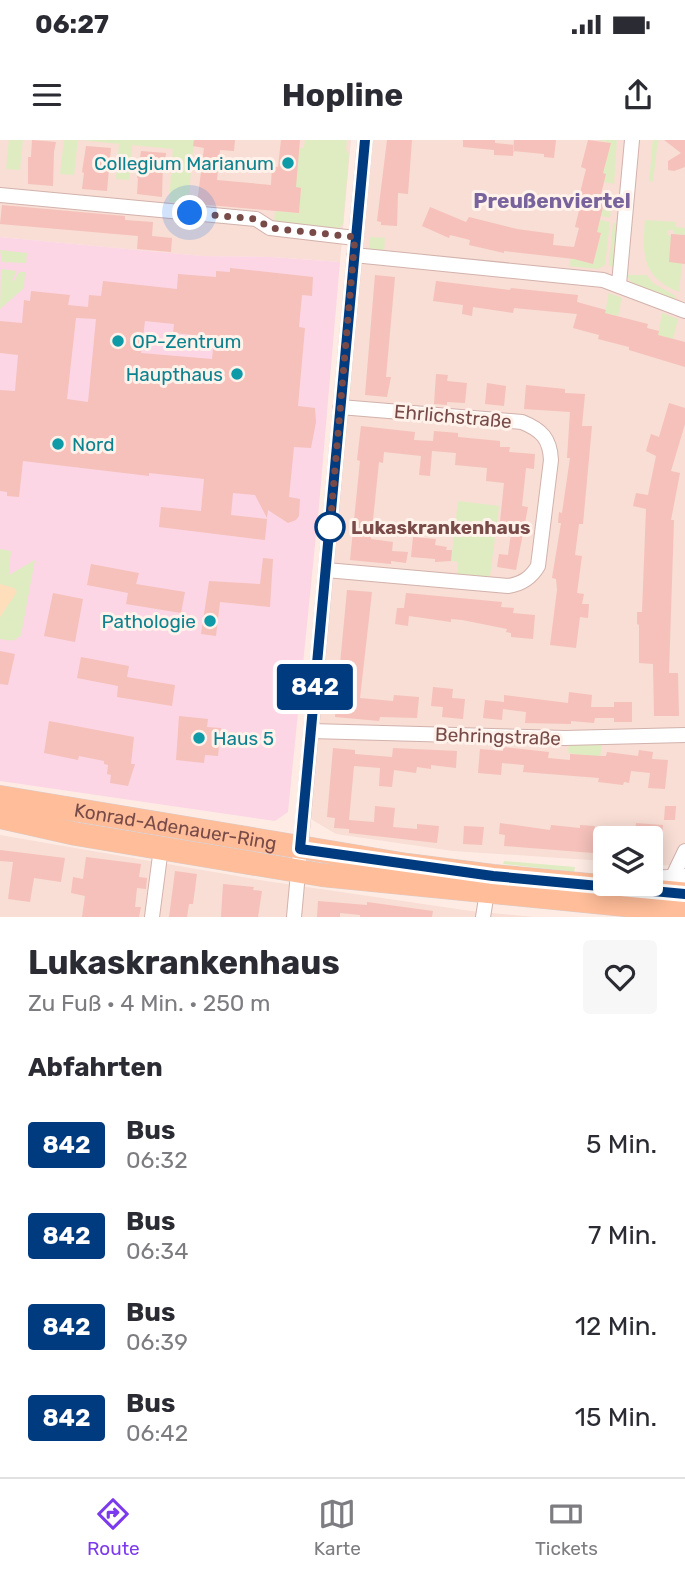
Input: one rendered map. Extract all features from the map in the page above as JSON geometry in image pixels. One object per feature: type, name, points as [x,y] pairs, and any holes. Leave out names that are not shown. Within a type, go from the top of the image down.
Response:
[{"type":"main road","name":"Konrad-Adenauer-Ring","points":[[0,797],[299,860],[487,892],[650,912],[685,911]]},
{"type":"main road","name":"Konrad-Adenauer-Ring","points":[[0,817],[76,834],[162,848],[593,885]]},
{"type":"main road","name":"Konrad-Adenauer-Ring","points":[[663,883],[681,882]]},
{"type":"street","points":[[294,917],[365,140]]},
{"type":"street","points":[[619,284],[632,140]]},
{"type":"street","points":[[0,195],[256,219],[270,228],[355,237]]},
{"type":"street","points":[[354,256],[587,278],[619,284],[685,311]]},
{"type":"street","name":"Ehrlichstraße","points":[[326,570],[508,586],[521,583],[530,577],[538,566],[551,460],[551,448],[546,437],[522,422],[340,407]]},
{"type":"street","name":"Behringstraße","points":[[311,730],[565,738],[685,735]]},
{"type":"street","points":[[152,917],[162,848]]},
{"type":"street","points":[[663,880],[681,882],[685,851]]},
{"type":"street","points":[[483,917],[487,892]]},
{"type":"shaded area","points":[[0,140],[351,140],[340,262],[202,256],[0,237]]},
{"type":"shaded area","points":[[373,140],[685,140],[685,867],[663,865],[663,826],[593,826],[593,860],[453,851],[336,834],[309,818]]},
{"type":"shaded area","name":"Lukaskrankenhaus","points":[[0,237],[202,256],[340,262],[288,812],[275,821],[0,781]]},
{"type":"shaded area","points":[[0,835],[266,881],[471,911],[535,917],[0,917]]},
{"type":"green space","points":[[9,140],[23,140],[20,170],[6,169]]},
{"type":"green space","points":[[64,140],[78,140],[74,175],[60,174]]},
{"type":"green space","points":[[81,140],[194,140],[188,205],[169,202],[173,149],[132,145],[129,180],[116,179],[119,144]]},
{"type":"green space","points":[[305,140],[347,140],[346,149],[349,155],[343,224],[337,230],[274,225],[275,211],[299,213],[301,188],[293,187],[299,148],[304,148]]},
{"type":"green space","points":[[599,140],[617,140],[614,184],[604,182],[606,174],[603,173],[611,143]]},
{"type":"green space","points":[[653,140],[658,140],[653,182],[649,181]]},
{"type":"green space","points":[[601,194],[612,197],[610,218],[601,216],[604,203],[599,202]]},
{"type":"green space","points":[[600,220],[610,222],[605,265],[598,269],[569,266],[571,258],[593,264],[601,234],[597,232]]},
{"type":"green space","points":[[645,220],[676,222],[676,227],[685,228],[685,235],[674,234],[674,230],[668,230],[682,263],[679,292],[658,279],[647,264]]},
{"type":"green space","points":[[613,223],[618,223],[614,267],[609,266]]},
{"type":"green space","points":[[370,237],[385,238],[384,252],[369,249]]},
{"type":"green space","points":[[0,250],[27,253],[26,263],[2,262]]},
{"type":"green space","points":[[1,269],[17,271],[12,280],[14,281],[19,272],[25,272],[24,288],[0,309]]},
{"type":"green space","points":[[626,275],[647,275],[653,283],[676,296],[676,301],[631,282]]},
{"type":"green space","points":[[609,293],[622,298],[618,316],[605,313]]},
{"type":"green space","points":[[662,313],[678,319],[673,339],[658,335]]},
{"type":"green space","points":[[458,501],[499,506],[490,577],[457,574],[458,562],[451,561]]},
{"type":"green space","points":[[0,549],[11,551],[9,575],[35,560],[21,635],[12,640],[0,639]]},
{"type":"green space","points":[[602,743],[600,758],[568,753],[569,744]]},
{"type":"green space","points":[[504,861],[575,867],[574,872],[503,864]]},
{"type":"sand","points":[[0,584],[14,588],[17,592],[0,617]]},
{"type":"building","points":[[32,140],[56,142],[53,186],[28,184],[28,157],[31,157]]},
{"type":"building","points":[[194,140],[235,140],[234,151],[220,150],[217,180],[271,185],[272,166],[278,167],[281,140],[300,140],[296,187],[301,188],[299,213],[197,204],[204,148],[193,146]]},
{"type":"building","points":[[387,140],[412,140],[408,194],[398,193],[397,226],[381,225],[381,222],[377,221]]},
{"type":"building","points":[[463,140],[495,140],[495,143],[514,145],[513,156],[494,155],[494,150],[463,147]]},
{"type":"building","points":[[514,140],[556,140],[554,158],[544,157],[544,154],[513,151]]},
{"type":"building","points":[[588,140],[611,143],[603,173],[606,174],[599,202],[604,203],[597,232],[601,233],[593,264],[574,259],[504,253],[469,245],[470,240],[450,235],[449,238],[422,226],[430,207],[466,222],[469,217],[517,229],[554,234],[553,245],[574,247],[579,228],[575,227],[582,198],[579,197],[586,169],[581,167]]},
{"type":"building","points":[[664,140],[685,140],[685,167],[668,170],[668,161],[681,153]]},
{"type":"building","points":[[86,146],[111,148],[107,191],[82,189]]},
{"type":"building","points":[[141,151],[166,153],[163,162],[162,197],[137,194]]},
{"type":"building","points":[[2,205],[125,216],[125,220],[153,222],[152,236],[172,238],[171,252],[137,249],[138,236],[0,224]]},
{"type":"building","points":[[671,234],[685,235],[685,264],[669,262]]},
{"type":"building","points":[[230,268],[313,277],[312,296],[302,295],[299,327],[305,328],[298,406],[315,408],[316,422],[311,448],[294,447],[289,497],[300,499],[299,516],[296,520],[288,523],[268,510],[267,518],[255,495],[233,493],[231,515],[267,519],[265,540],[159,527],[161,507],[201,511],[204,479],[149,473],[149,476],[23,461],[19,497],[7,496],[7,492],[0,491],[0,390],[15,391],[18,355],[0,353],[0,321],[22,323],[24,300],[30,301],[31,291],[70,295],[68,305],[88,307],[89,295],[101,296],[103,281],[177,289],[178,274],[216,277],[216,271],[230,272]],"holes":[[[76,318],[96,319],[88,402],[67,399]],[[145,321],[174,324],[173,333],[214,340],[212,359],[141,353]]]},
{"type":"building","points":[[375,275],[395,277],[386,377],[391,377],[387,397],[365,395]]},
{"type":"building","points":[[436,281],[578,295],[577,302],[606,310],[605,313],[648,324],[647,328],[659,331],[658,335],[685,342],[685,367],[629,350],[629,347],[598,339],[599,335],[573,328],[577,314],[514,308],[513,313],[473,307],[472,316],[462,314],[463,305],[433,301]]},
{"type":"building","points":[[436,374],[448,375],[447,381],[467,383],[465,403],[434,404]]},
{"type":"building","points":[[487,383],[506,386],[504,406],[485,404]]},
{"type":"building","points":[[526,385],[585,394],[582,426],[592,426],[583,524],[579,524],[575,555],[582,556],[577,593],[584,594],[582,604],[589,604],[588,618],[580,617],[576,648],[550,645],[557,590],[556,579],[552,578],[561,523],[558,523],[559,512],[562,513],[570,458],[567,458],[570,412],[524,409]]},
{"type":"building","points":[[669,403],[685,408],[685,424],[671,471],[680,473],[671,520],[674,520],[669,673],[678,673],[679,716],[654,716],[653,664],[639,663],[637,624],[637,612],[642,612],[646,509],[633,506],[636,493],[648,495],[656,456],[646,451],[651,434],[659,437]]},
{"type":"building","points":[[361,426],[415,432],[414,440],[433,441],[434,431],[458,433],[458,437],[500,441],[500,447],[510,447],[509,452],[535,454],[534,469],[526,468],[522,506],[528,507],[516,570],[497,567],[499,554],[508,555],[511,533],[499,531],[504,483],[486,481],[487,468],[455,465],[456,453],[432,451],[430,476],[419,475],[421,456],[384,452],[383,463],[379,462],[371,539],[393,542],[392,551],[408,552],[406,563],[350,560]]},
{"type":"building","points":[[413,537],[436,539],[435,545],[452,550],[451,561],[435,562],[435,559],[411,557]]},
{"type":"building","name":"Pathologie","points":[[263,558],[273,559],[270,607],[220,602],[216,636],[201,634],[209,581],[260,584]]},
{"type":"building","points":[[91,564],[139,573],[136,584],[185,592],[181,613],[126,604],[128,593],[87,585]]},
{"type":"building","points":[[347,590],[372,592],[360,698],[393,701],[394,695],[419,697],[417,718],[380,717],[379,721],[335,717]]},
{"type":"building","points":[[53,593],[83,599],[75,642],[44,636]]},
{"type":"building","points":[[406,593],[502,602],[501,607],[514,608],[513,613],[535,615],[533,639],[511,637],[511,633],[506,632],[507,629],[462,620],[451,619],[451,622],[409,616],[408,626],[395,624],[397,608],[404,608]]},
{"type":"building","points":[[0,651],[15,654],[8,685],[0,684]]},
{"type":"building","points":[[81,657],[129,666],[127,677],[175,685],[172,706],[117,697],[118,686],[77,678]]},
{"type":"building","points":[[433,687],[453,689],[452,698],[465,699],[463,719],[442,717],[443,707],[431,706]]},
{"type":"building","points":[[569,692],[592,695],[591,707],[614,707],[614,702],[632,702],[632,722],[595,718],[594,723],[525,723],[526,712],[503,709],[502,720],[483,718],[485,700],[504,702],[504,695],[568,703]]},
{"type":"building","name":"Haus 5","points":[[179,716],[208,719],[207,727],[221,728],[218,756],[205,755],[204,763],[176,760]]},
{"type":"building","points":[[49,721],[134,737],[131,764],[135,764],[128,786],[110,783],[111,775],[107,774],[108,765],[104,764],[104,761],[79,756],[78,760],[44,753]]},
{"type":"building","points":[[503,747],[549,752],[548,758],[570,760],[570,754],[606,756],[607,752],[638,756],[639,750],[653,752],[652,759],[668,760],[665,789],[648,788],[650,773],[631,771],[629,783],[624,782],[623,785],[598,782],[599,778],[523,772],[524,765],[502,763],[501,775],[478,773],[480,749],[503,751]]},
{"type":"building","points":[[333,748],[355,750],[355,754],[392,757],[393,748],[457,751],[456,768],[431,765],[431,769],[417,767],[416,773],[394,770],[392,787],[379,786],[380,768],[354,766],[349,820],[374,822],[375,806],[395,808],[393,827],[417,829],[417,824],[439,826],[437,843],[349,833],[349,829],[334,828],[335,818],[327,817]]},
{"type":"building","points":[[665,806],[676,806],[675,820],[664,820]]},
{"type":"building","points":[[500,823],[550,830],[551,825],[580,828],[580,825],[595,826],[593,853],[504,846],[505,835],[499,834]]},
{"type":"building","points":[[636,823],[663,825],[663,826],[636,826]]},
{"type":"building","points":[[464,826],[484,827],[482,845],[463,844]]},
{"type":"building","points":[[0,850],[65,858],[61,882],[34,878],[30,902],[8,899],[13,862],[0,861]]},
{"type":"building","points":[[86,857],[141,864],[139,877],[147,878],[146,889],[137,888],[135,907],[141,907],[139,917],[82,917],[85,896],[71,893],[73,877],[83,879]]},
{"type":"building","points":[[175,871],[197,874],[193,904],[189,904],[187,917],[169,917]]},
{"type":"building","points":[[223,884],[254,887],[253,890],[262,891],[258,917],[221,917]]},
{"type":"building","points":[[318,901],[367,905],[367,902],[433,911],[432,917],[360,917],[340,913],[340,917],[317,917]]},
{"type":"bus line","name":"842","points":[[365,140],[300,849],[493,876],[685,894]]},
{"type":"place","name":"Collegium Marianum","points":[[288,163]]},
{"type":"place","name":"OP-Zentrum","points":[[118,341]]},
{"type":"place","name":"Haupthaus","points":[[237,374]]},
{"type":"place","name":"Nord","points":[[58,444]]},
{"type":"place","name":"Lukaskrankenhaus","points":[[330,527]]},
{"type":"place","name":"Pathologie","points":[[210,621]]},
{"type":"place","name":"Haus 5","points":[[199,738]]},
{"type":"district","name":"Preußenviertel","points":[[552,201]]},
{"type":"route","points":[[190,213],[256,219],[270,228],[355,237],[330,527]]}]
